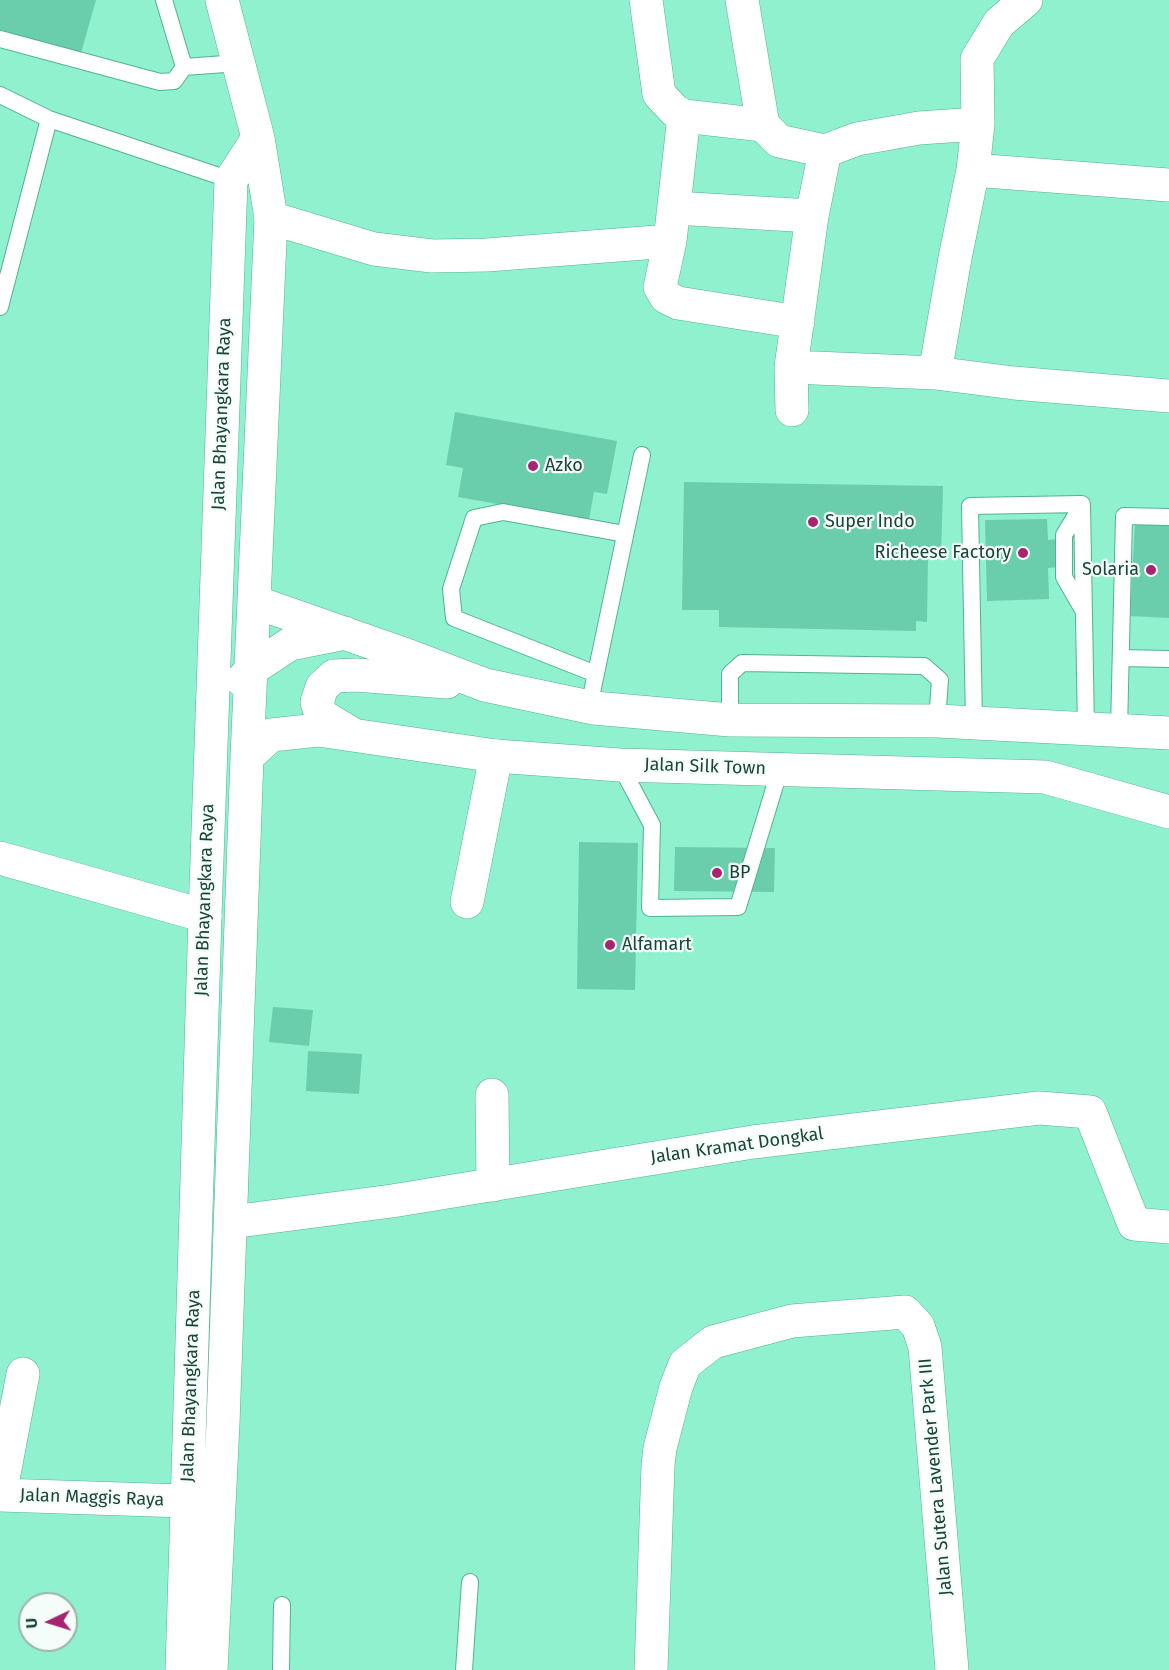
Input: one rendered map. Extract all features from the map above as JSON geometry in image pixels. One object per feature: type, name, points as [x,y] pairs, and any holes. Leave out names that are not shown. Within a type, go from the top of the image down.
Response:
[{"type":"main road","name":"Jalan Bhayangkara Raya","points":[[182,1670],[227,1314],[271,218],[258,138],[222,0]]},
{"type":"main road","points":[[646,0],[659,94],[675,111],[684,116],[763,125]]},
{"type":"main road","points":[[742,0],[763,125],[779,141],[825,151],[856,140],[919,128],[978,124]]},
{"type":"main road","points":[[935,373],[973,170],[978,124],[976,59],[999,23],[1026,0]]},
{"type":"main road","points":[[684,116],[670,241],[660,287],[666,297],[678,303],[798,322]]},
{"type":"main road","points":[[231,180],[258,138]]},
{"type":"main road","points":[[792,410],[791,367],[812,216],[825,151]]},
{"type":"main road","points":[[973,170],[1169,185]]},
{"type":"main road","name":"Jalan Bhayangkara Raya","points":[[211,1670],[194,1314],[211,715],[231,180]]},
{"type":"main road","points":[[674,208],[812,216]]},
{"type":"main road","points":[[271,218],[374,249],[432,256],[487,255],[670,241]]},
{"type":"main road","points":[[791,367],[935,373],[1014,383],[1169,396]]},
{"type":"main road","points":[[255,602],[485,685]]},
{"type":"main road","points":[[211,715],[252,669],[290,644],[346,633]]},
{"type":"main road","points":[[354,735],[321,714],[317,702],[322,687],[334,676],[356,675],[485,685],[594,708],[730,720],[974,723],[1169,733]]},
{"type":"main road","name":"Jalan Silk Town","points":[[248,757],[271,735],[318,730],[496,756],[620,765],[1045,777],[1169,812]]},
{"type":"main road","points":[[467,902],[496,756]]},
{"type":"main road","points":[[0,858],[205,915]]},
{"type":"main road","points":[[492,1095],[493,1185]]},
{"type":"main road","name":"Jalan Kramat Dongkal","points":[[231,1222],[393,1201],[753,1142],[1039,1108],[1090,1112],[1134,1224],[1169,1227]]},
{"type":"main road","name":"Jalan Sutera Lavender Park III","points":[[651,1670],[660,1448],[676,1387],[685,1364],[713,1342],[792,1321],[905,1312],[918,1326],[925,1347],[950,1663]]},
{"type":"main road","points":[[194,1314],[227,1314]]},
{"type":"main road","points":[[0,1495],[23,1374]]},
{"type":"main road","name":"Jalan Maggis Raya","points":[[0,1495],[204,1501]]},
{"type":"lane","points":[[164,0],[184,67]]},
{"type":"lane","points":[[0,39],[160,82],[174,81],[184,67]]},
{"type":"lane","points":[[184,67],[239,63]]},
{"type":"lane","points":[[0,95],[50,119],[231,180]]},
{"type":"lane","points":[[0,307],[50,119]]},
{"type":"lane","points":[[594,708],[591,697],[642,455]]},
{"type":"lane","points":[[974,723],[970,506],[1082,504],[1064,535],[1064,577],[1084,611],[1086,729]]},
{"type":"lane","points":[[596,674],[454,618],[451,589],[474,518],[503,512],[625,534]]},
{"type":"lane","points":[[1119,730],[1124,516],[1169,517]]},
{"type":"lane","points":[[1121,658],[1169,659]]},
{"type":"lane","points":[[730,720],[730,674],[742,663],[924,666],[940,680],[937,722]]},
{"type":"lane","points":[[620,765],[652,825],[650,908],[738,908],[780,769]]},
{"type":"lane","points":[[464,1670],[470,1582]]},
{"type":"lane","points":[[281,1670],[282,1605]]},
{"type":"building","points":[[0,0],[96,0],[81,53],[0,30]]},
{"type":"building","name":"Azko","points":[[455,412],[617,441],[607,494],[594,492],[589,520],[458,497],[463,468],[446,465]]},
{"type":"building","name":"Super Indo","points":[[684,482],[943,486],[941,558],[928,558],[927,622],[916,621],[916,631],[719,627],[719,610],[682,610]]},
{"type":"building","name":"Richeese Factory","points":[[1047,519],[1048,540],[1061,539],[1061,567],[1048,568],[1049,599],[987,601],[985,520]]},
{"type":"building","name":"Solaria","points":[[1135,522],[1169,524],[1169,618],[1130,616]]},
{"type":"building","points":[[579,842],[638,843],[635,990],[577,989]]},
{"type":"building","points":[[675,847],[775,848],[774,892],[674,891]]},
{"type":"building","points":[[273,1007],[313,1010],[309,1046],[269,1042]]},
{"type":"building","points":[[308,1051],[362,1054],[359,1094],[306,1091]]},
{"type":"place","name":"Azko","points":[[533,466]]},
{"type":"place","name":"Super Indo","points":[[813,522]]},
{"type":"place","name":"Richeese Factory","points":[[1023,553]]},
{"type":"place","name":"Solaria","points":[[1151,570]]},
{"type":"place","name":"BP","points":[[717,873]]},
{"type":"place","name":"Alfamart","points":[[610,945]]}]
